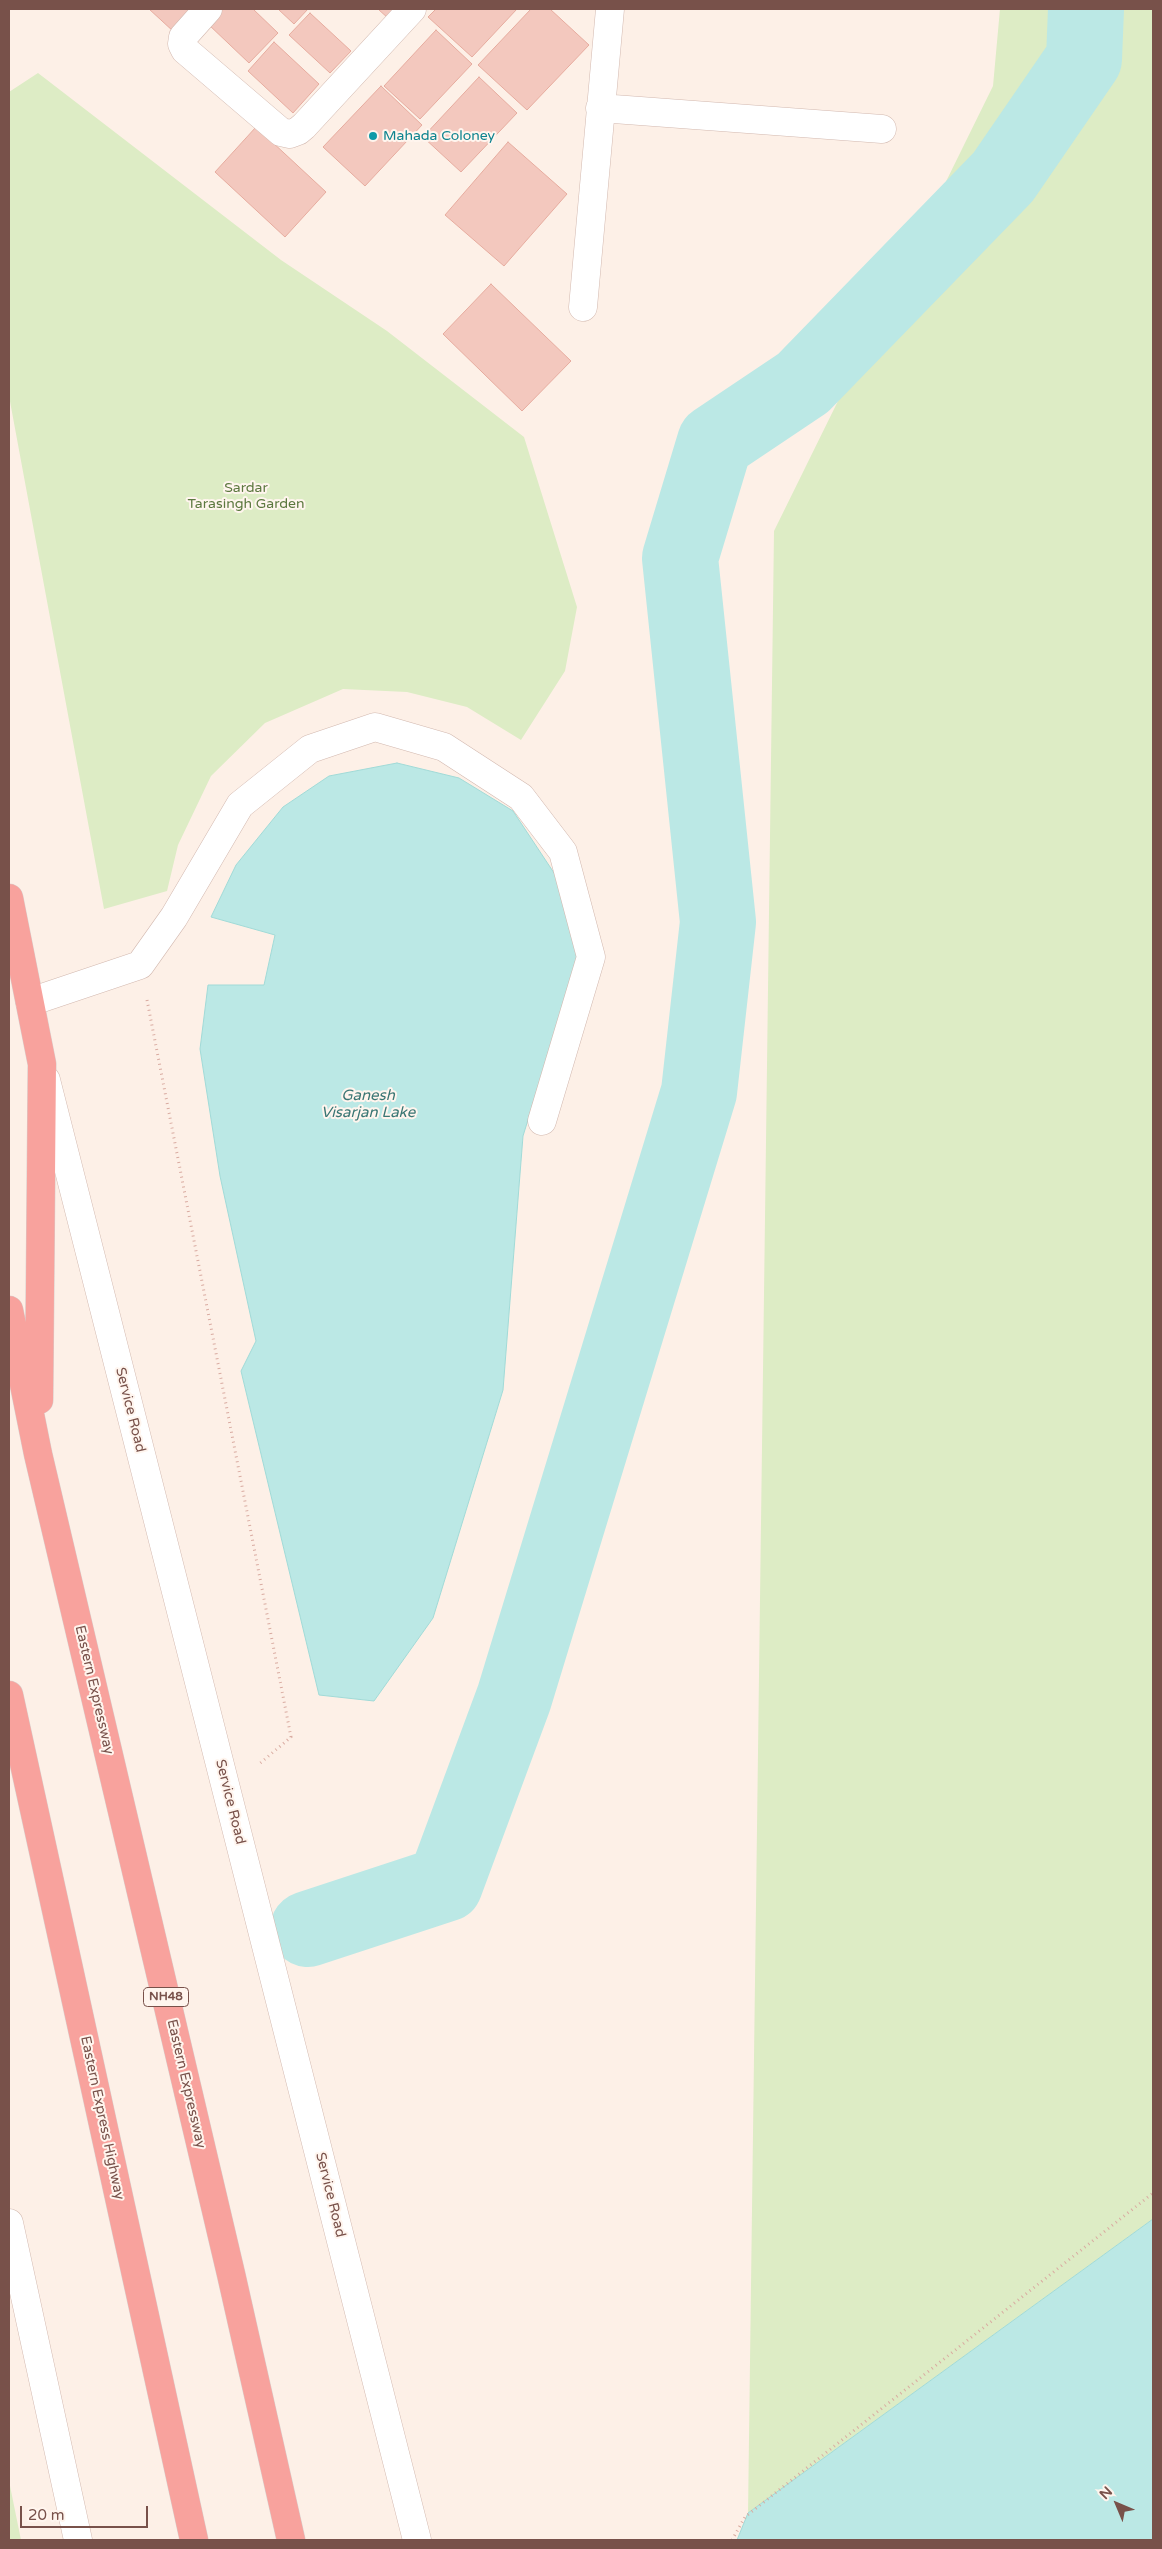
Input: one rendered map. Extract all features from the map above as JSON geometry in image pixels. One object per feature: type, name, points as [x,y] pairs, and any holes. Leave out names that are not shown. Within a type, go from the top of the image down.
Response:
[{"type":"highway","points":[[9,898],[42,1064],[38,1454]]},
{"type":"highway","name":"NH48","points":[[9,1310],[38,1454]]},
{"type":"highway","name":"Eastern Expressway","points":[[38,1454],[231,2274],[291,2540]]},
{"type":"highway","name":"Eastern Express Highway","points":[[9,1696],[194,2540]]},
{"type":"street","points":[[208,9],[183,37],[182,44],[185,50],[281,132],[290,134],[304,126],[412,9]]},
{"type":"street","points":[[583,307],[610,9],[606,9]]},
{"type":"street","points":[[600,108],[882,129]]},
{"type":"street","points":[[30,1002],[140,966],[174,917],[240,805],[310,749],[375,727],[444,747],[521,797],[563,852],[591,956],[542,1121]]},
{"type":"street","name":"Service Road","points":[[42,1064],[417,2540]]},
{"type":"street","points":[[9,2223],[78,2540]]},
{"type":"path","points":[[140,966],[291,1737],[227,1791]]},
{"type":"path","points":[[732,2540],[745,2517],[1153,2193]]},
{"type":"green space","points":[[1000,9],[1153,9],[1153,2219],[748,2513],[774,531],[993,86]]},
{"type":"green space","name":"Sardar Tarasingh Garden","points":[[38,73],[281,260],[387,331],[524,437],[577,607],[565,671],[521,740],[467,707],[407,692],[343,689],[265,723],[211,776],[178,845],[167,891],[104,909],[9,396],[9,92]]},
{"type":"green space","points":[[9,2481],[21,2540],[9,2540]]},
{"type":"water","name":"Ganesh Visarjan Lake","points":[[397,763],[459,778],[513,811],[562,885],[579,954],[523,1136],[503,1390],[433,1618],[374,1701],[319,1695],[241,1371],[256,1341],[220,1176],[200,1049],[208,985],[264,985],[275,935],[211,917],[236,865],[283,807],[329,776]]},
{"type":"water","points":[[1153,2219],[1153,2540],[737,2540],[748,2513]]},
{"type":"building","points":[[149,9],[195,9],[174,32]]},
{"type":"building","points":[[223,9],[253,9],[278,33],[249,63],[208,24]]},
{"type":"building","points":[[278,9],[308,9],[294,24]]},
{"type":"building","points":[[378,9],[399,9],[389,19]]},
{"type":"building","points":[[436,9],[517,9],[472,57],[428,17]]},
{"type":"building","points":[[531,9],[550,9],[589,45],[527,110],[478,65]]},
{"type":"building","points":[[310,13],[351,51],[330,73],[289,35]]},
{"type":"building","points":[[436,30],[472,64],[420,119],[384,86]]},
{"type":"building","points":[[274,42],[319,84],[293,113],[248,71]]},
{"type":"building","points":[[479,77],[517,113],[461,172],[423,137]]},
{"type":"building","name":"Mahada Coloney","points":[[381,86],[422,125],[365,186],[323,147]]},
{"type":"building","points":[[256,127],[326,192],[285,237],[215,172]]},
{"type":"building","points":[[508,142],[567,194],[504,266],[445,215]]},
{"type":"building","points":[[491,284],[571,361],[522,411],[443,334]]},
{"type":"waterway","points":[[308,1929],[445,1884],[514,1698],[699,1092],[718,922],[680,558],[715,442],[803,383],[1003,177],[1084,59],[1086,9]]},
{"type":"place","name":"Mahada Coloney","points":[[373,136]]}]
